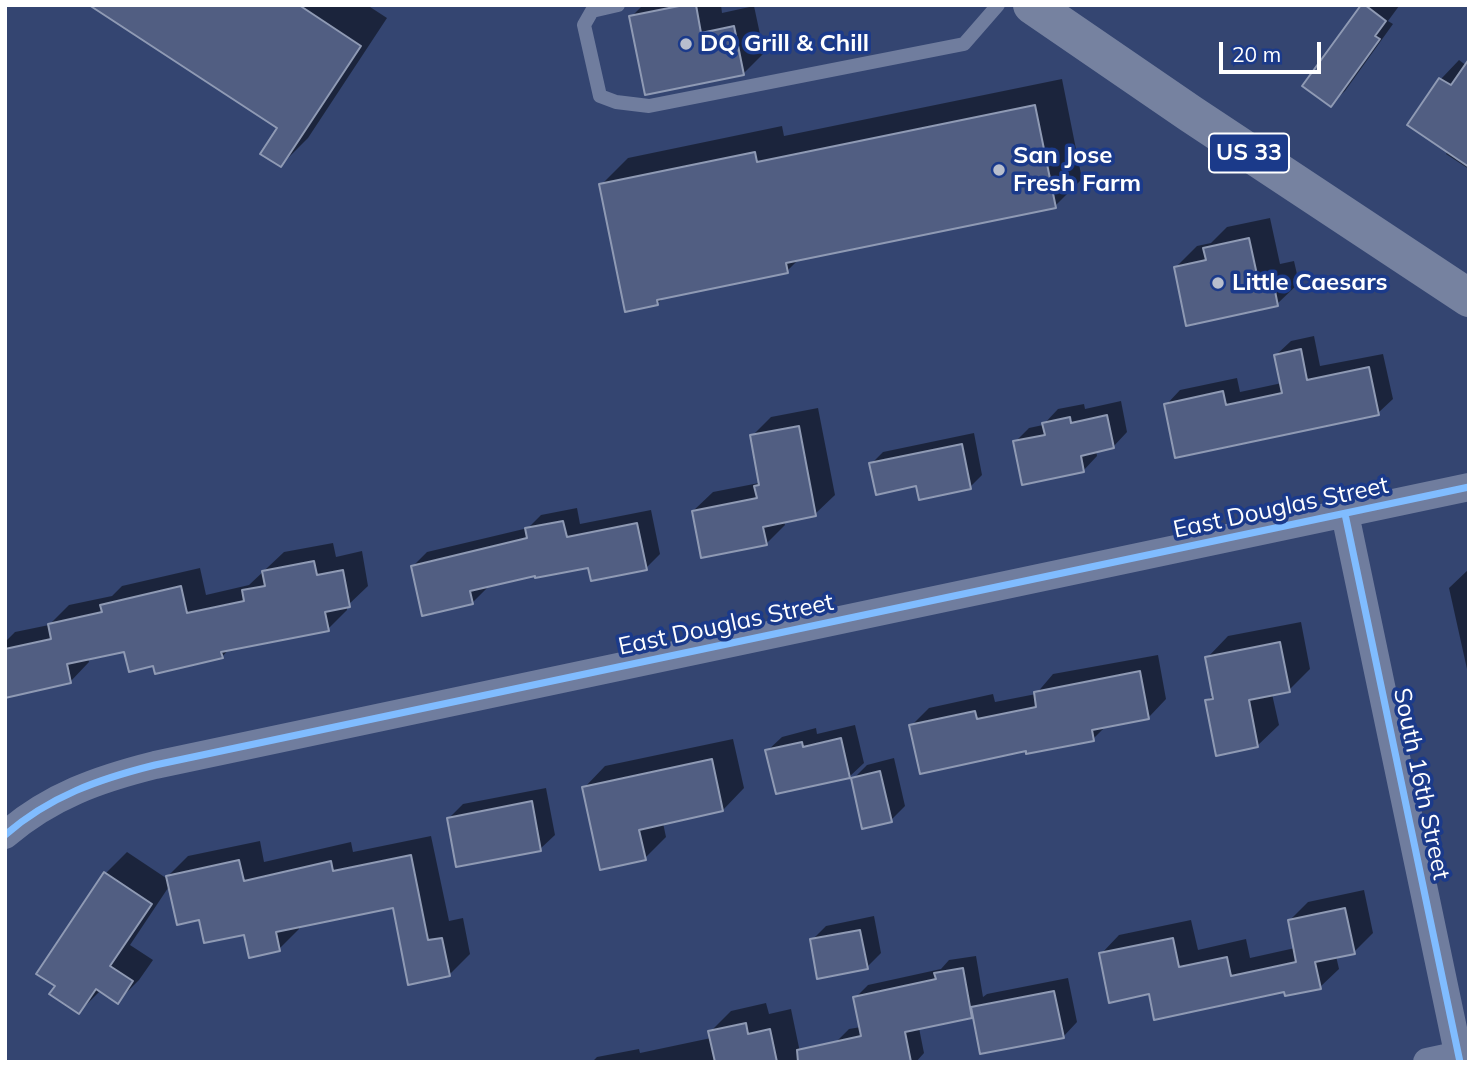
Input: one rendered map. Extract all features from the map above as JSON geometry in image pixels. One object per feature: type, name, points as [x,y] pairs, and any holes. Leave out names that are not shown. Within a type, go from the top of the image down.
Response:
[{"type":"highway","name":"US 33","points":[[1032,5],[1469,298]]},
{"type":"street","name":"East Douglas Street","points":[[5,835],[24,818],[69,792],[111,776],[155,765],[1469,487]]},
{"type":"street","name":"South 16th Street","points":[[1345,514],[1462,1057]]},
{"type":"street","points":[[1427,1062],[1462,1057]]},
{"type":"lane","points":[[618,5],[592,11],[584,25],[600,96],[616,102],[649,106],[964,44],[998,5]]},
{"type":"building","points":[[89,5],[299,5],[361,46],[281,167],[260,154],[277,128]]},
{"type":"building","name":"DQ Grill & Chill","points":[[696,5],[701,33],[734,26],[744,75],[645,95],[629,16]]},
{"type":"building","points":[[1361,5],[1365,5],[1386,21],[1375,36],[1380,39],[1331,107],[1302,86]]},
{"type":"building","points":[[1469,59],[1469,167],[1407,125],[1439,78],[1451,85]]},
{"type":"building","points":[[1035,105],[1056,208],[786,263],[788,273],[657,300],[658,305],[625,312],[599,184],[755,152],[757,162]]},
{"type":"building","name":"Little Caesars","points":[[1249,238],[1259,284],[1273,281],[1278,306],[1186,326],[1174,267],[1206,260],[1203,248]]},
{"type":"building","points":[[1301,349],[1307,380],[1369,367],[1379,415],[1175,458],[1164,404],[1223,391],[1226,405],[1282,393],[1274,355]]},
{"type":"building","points":[[1107,415],[1114,448],[1081,456],[1084,472],[1022,485],[1013,441],[1045,435],[1042,423],[1070,417],[1071,423]]},
{"type":"building","points":[[799,426],[816,516],[763,527],[767,545],[701,558],[692,511],[757,498],[754,486],[759,485],[750,435]]},
{"type":"building","points":[[962,444],[971,489],[919,500],[916,486],[876,495],[869,463]]},
{"type":"building","points":[[563,521],[567,537],[637,523],[647,570],[591,581],[588,568],[535,576],[470,591],[473,604],[422,616],[411,566],[527,538],[525,528]]},
{"type":"building","points":[[314,561],[317,575],[343,570],[350,607],[325,612],[329,631],[221,652],[223,658],[155,674],[153,666],[129,672],[124,652],[67,664],[71,683],[5,698],[5,649],[51,639],[48,624],[102,612],[100,605],[181,586],[187,613],[244,601],[242,590],[265,586],[262,571]]},
{"type":"building","points":[[1280,642],[1290,692],[1249,700],[1258,747],[1216,756],[1205,700],[1213,699],[1205,657]]},
{"type":"building","points":[[1140,671],[1149,719],[1092,730],[1094,741],[1026,754],[1026,751],[920,774],[909,725],[975,711],[977,719],[1036,707],[1034,692]]},
{"type":"building","points":[[841,738],[850,778],[776,794],[765,750],[802,742],[803,747]]},
{"type":"building","points":[[712,759],[723,811],[639,830],[646,860],[600,870],[582,787]]},
{"type":"building","points":[[880,771],[892,822],[862,829],[851,778]]},
{"type":"building","points":[[532,801],[541,851],[456,867],[447,818]]},
{"type":"building","points":[[411,855],[428,940],[442,938],[450,976],[408,985],[393,908],[276,932],[280,951],[249,958],[244,935],[204,943],[199,920],[177,925],[166,876],[239,860],[244,881],[331,861],[333,871]]},
{"type":"building","points":[[104,872],[152,904],[110,966],[133,981],[118,1004],[96,989],[79,1014],[49,994],[55,986],[36,974]]},
{"type":"building","points":[[1345,908],[1355,954],[1315,962],[1321,989],[1285,996],[1284,992],[1154,1020],[1149,994],[1109,1003],[1099,953],[1173,938],[1179,967],[1227,957],[1231,976],[1296,962],[1288,920]]},
{"type":"building","points":[[860,930],[868,969],[817,979],[810,939]]},
{"type":"building","points":[[963,968],[972,1018],[905,1032],[911,1062],[798,1062],[797,1050],[861,1036],[853,997],[936,979],[934,973]]},
{"type":"building","points":[[1054,991],[1064,1038],[980,1054],[971,1007]]},
{"type":"building","points":[[746,1023],[748,1034],[770,1029],[777,1062],[715,1062],[708,1031]]},
{"type":"cycle path","points":[[5,835],[57,799],[114,776],[155,765],[1469,487]]},
{"type":"cycle path","points":[[1345,514],[1460,1062]]},
{"type":"place","name":"DQ Grill & Chill","points":[[686,44]]},
{"type":"place","name":"San Jose Fresh Farm","points":[[999,170]]},
{"type":"place","name":"Little Caesars","points":[[1218,283]]}]
